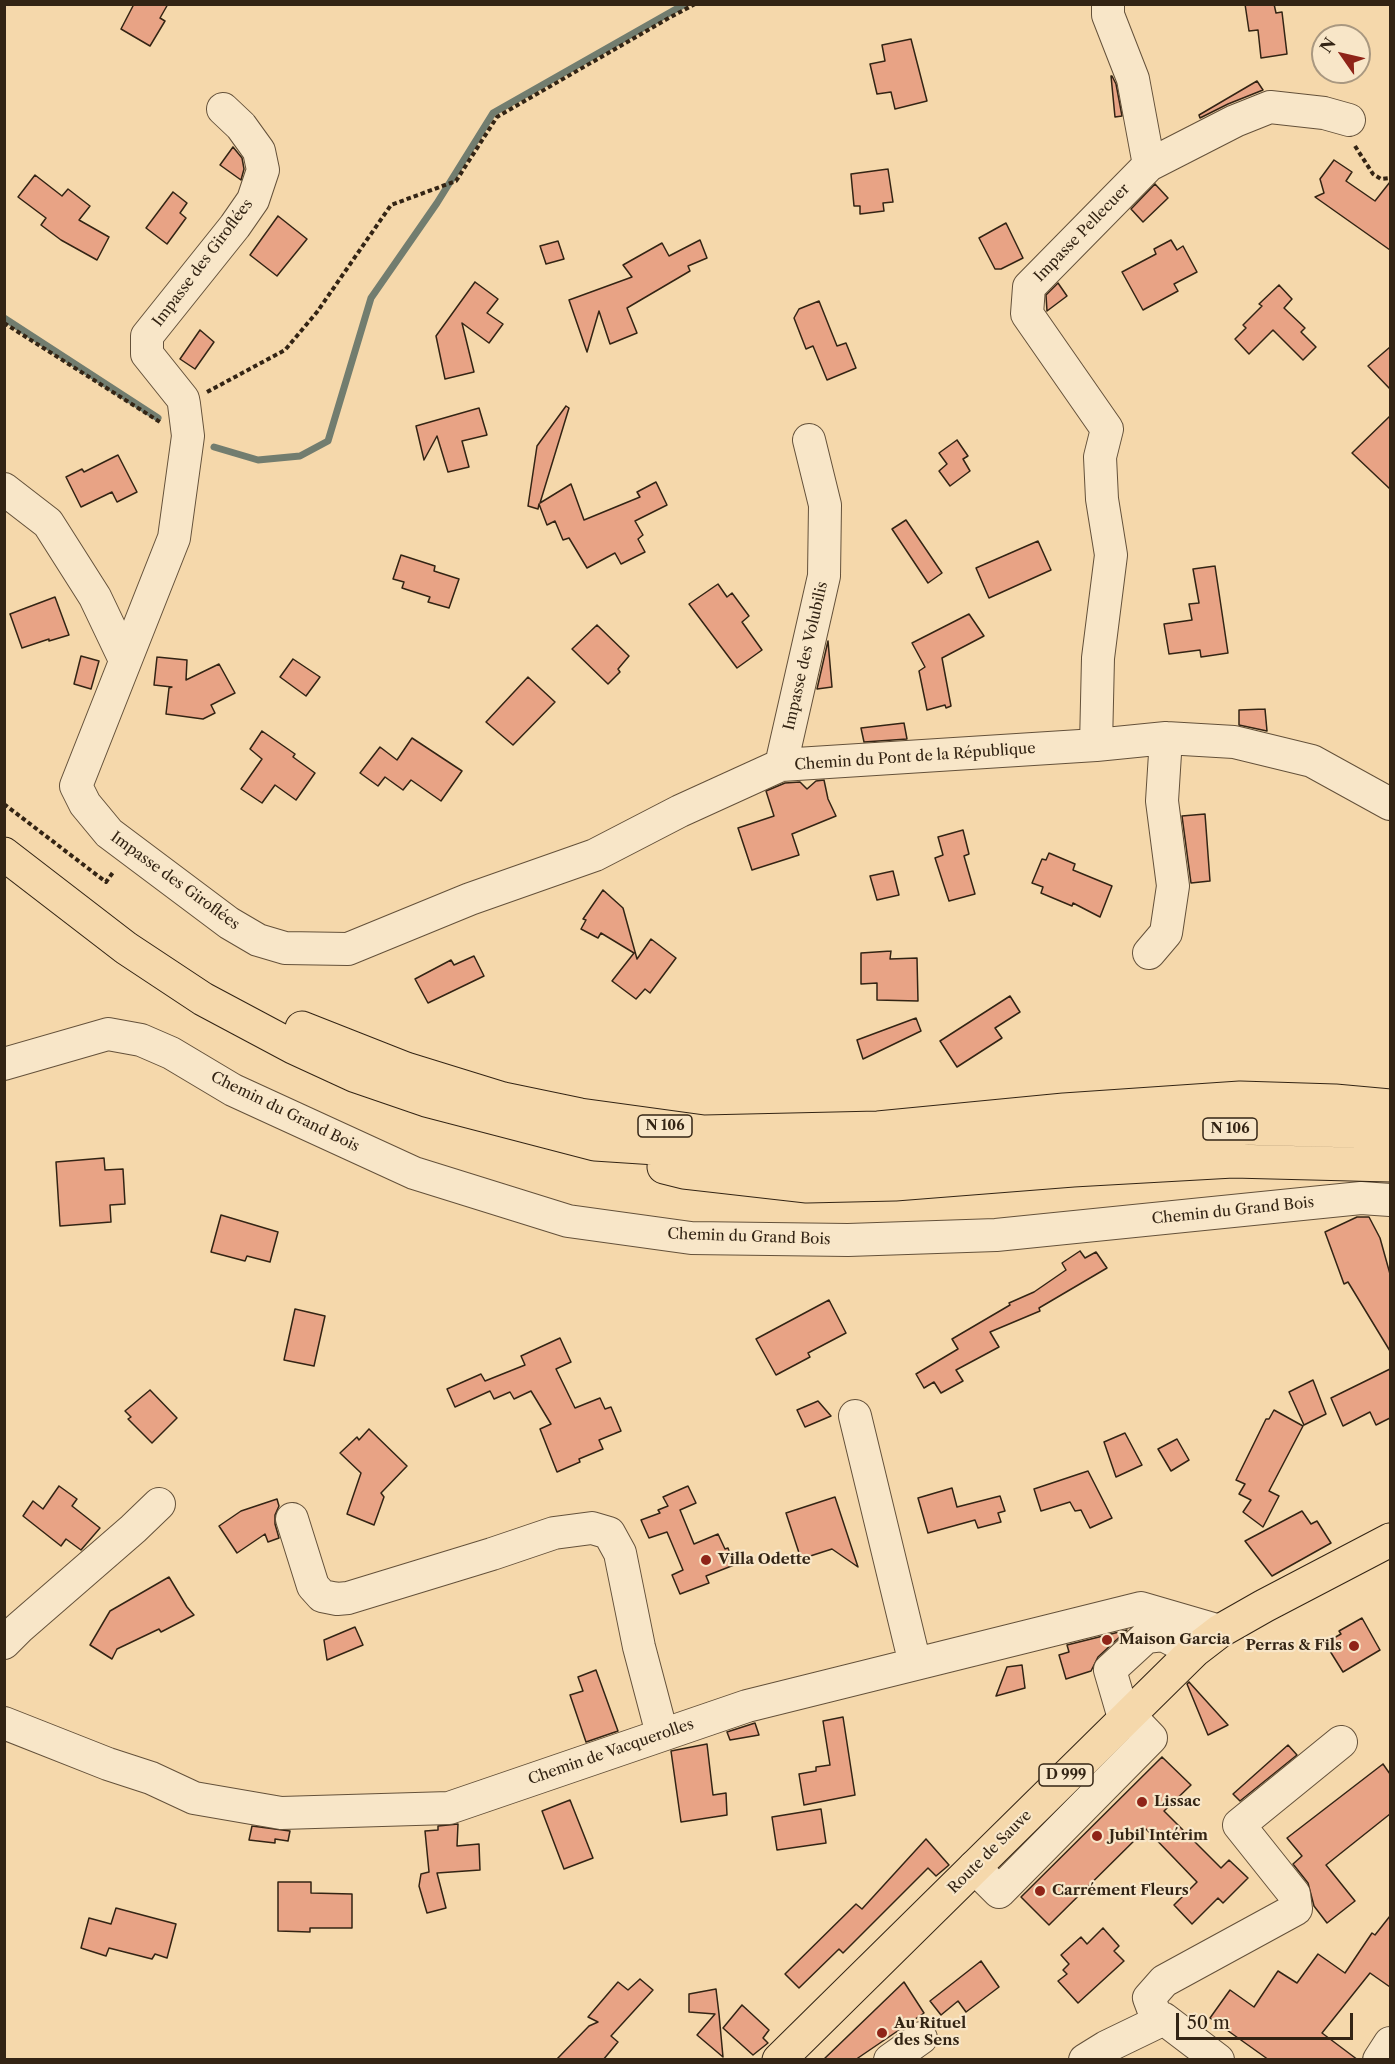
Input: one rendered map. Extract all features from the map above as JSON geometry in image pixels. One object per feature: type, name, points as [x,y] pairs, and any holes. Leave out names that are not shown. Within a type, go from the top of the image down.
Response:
[{"type":"main road","name":"N 106","points":[[4,846],[38,863],[233,993],[311,1033],[406,1069],[503,1099],[580,1115],[704,1132],[878,1128],[1064,1110],[1240,1098],[1335,1101],[1390,1106]]},
{"type":"main road","name":"N 106","points":[[4,854],[126,948],[203,999],[292,1047],[356,1076],[426,1100],[595,1144],[702,1152],[806,1154],[898,1151],[1239,1128],[1354,1131],[1390,1136]]},
{"type":"main road","points":[[595,1144],[626,1158],[684,1172],[807,1186],[895,1184],[1073,1170],[1233,1161],[1390,1165]]},
{"type":"main road","name":"Route de Sauve","points":[[779,2060],[1194,1651],[1220,1631],[1264,1606],[1390,1540]]},
{"type":"street","points":[[1108,4],[1108,15],[1133,79],[1149,165]]},
{"type":"street","name":"Impasse Pellecuer","points":[[1096,745],[1098,658],[1112,555],[1102,499],[1100,457],[1107,429],[1027,314],[1029,287],[1149,165],[1236,120],[1270,107],[1324,113],[1349,120]]},
{"type":"street","name":"Impasse des Giroflées","points":[[223,109],[241,126],[259,151],[263,170],[253,200],[235,226],[147,336],[147,354],[183,399],[184,405],[188,436],[174,538],[76,786],[85,804],[109,833],[229,922],[258,940],[285,948]]},
{"type":"street","name":"Impasse des Volubilis","points":[[781,765],[824,576],[825,504],[809,440]]},
{"type":"street","points":[[4,489],[48,523],[95,597],[125,660]]},
{"type":"street","points":[[1149,953],[1166,933],[1173,886],[1162,801],[1166,738]]},
{"type":"street","name":"Chemin du Pont de la République","points":[[285,948],[348,950],[471,899],[595,855],[680,811],[781,765],[1096,745],[1166,738],[1234,742],[1312,761],[1390,804]]},
{"type":"street","name":"Chemin du Grand Bois","points":[[4,1064],[108,1034],[141,1040],[171,1053],[232,1090],[414,1173],[568,1221],[691,1238],[848,1240],[996,1235],[1361,1198],[1390,1200]]},
{"type":"street","points":[[855,1416],[915,1664]]},
{"type":"street","points":[[4,1643],[159,1504]]},
{"type":"street","points":[[292,1519],[313,1586],[322,1596],[336,1599],[348,1598],[554,1533],[592,1528],[609,1533],[620,1553],[639,1647],[662,1734]]},
{"type":"street","name":"Chemin de Vacquerolles","points":[[4,1724],[108,1764],[152,1778],[194,1798],[280,1813],[449,1808],[747,1706],[1140,1608],[1220,1631]]},
{"type":"street","points":[[1126,1716],[1110,1670],[1146,1637],[1163,1635],[1194,1651]]},
{"type":"street","points":[[1158,2022],[1149,1998],[1164,1980],[1296,1909],[1294,1894],[1239,1825],[1341,1742]]},
{"type":"street","points":[[1085,2060],[1106,2047],[1164,2019],[1218,2060]]},
{"type":"street","points":[[890,2060],[921,2038]]},
{"type":"street","points":[[1379,2060],[1390,2043]]},
{"type":"path","points":[[184,405],[285,350],[317,312],[391,205],[456,181],[496,117],[695,4]]},
{"type":"path","points":[[1349,120],[1350,138],[1373,174],[1381,179],[1390,178]]},
{"type":"path","points":[[4,323],[154,419],[188,436]]},
{"type":"path","points":[[4,804],[106,882],[130,849]]},
{"type":"building","points":[[134,4],[168,4],[160,18],[165,21],[150,46],[121,29]]},
{"type":"building","points":[[1245,4],[1274,4],[1276,13],[1282,12],[1287,54],[1261,58],[1258,30],[1249,31]]},
{"type":"building","points":[[911,39],[927,101],[895,109],[891,92],[877,94],[870,64],[885,61],[882,45]]},
{"type":"building","points":[[1111,76],[1116,84],[1122,116],[1115,117]]},
{"type":"building","points":[[1257,81],[1263,90],[1200,118],[1199,115]]},
{"type":"building","points":[[233,147],[242,158],[244,169],[241,180],[220,165]]},
{"type":"building","points":[[1334,160],[1352,172],[1346,181],[1375,201],[1390,182],[1390,250],[1315,197],[1324,193],[1320,179]]},
{"type":"building","points":[[888,169],[893,202],[883,203],[884,211],[860,214],[860,206],[854,206],[851,174]]},
{"type":"building","points":[[35,175],[62,196],[68,189],[90,206],[79,220],[109,237],[97,260],[61,240],[41,225],[46,218],[18,197]]},
{"type":"building","points":[[1155,184],[1168,198],[1143,222],[1131,209]]},
{"type":"building","points":[[173,192],[187,203],[180,213],[186,218],[167,244],[146,228]]},
{"type":"building","points":[[278,216],[307,239],[277,276],[250,255]]},
{"type":"building","points":[[1006,223],[1023,258],[1001,269],[995,269],[979,238]]},
{"type":"building","points":[[700,240],[707,258],[688,266],[690,271],[627,308],[637,333],[610,344],[599,311],[587,352],[569,300],[632,277],[623,265],[662,243],[669,256]]},
{"type":"building","points":[[1171,240],[1177,250],[1183,246],[1197,272],[1174,284],[1178,291],[1143,310],[1122,272],[1156,254],[1154,249]]},
{"type":"building","points":[[558,241],[564,259],[546,264],[540,246]]},
{"type":"building","points":[[475,282],[498,299],[487,313],[503,324],[489,343],[462,323],[474,372],[445,379],[436,336]]},
{"type":"building","points":[[1058,283],[1067,296],[1047,311],[1046,295]]},
{"type":"building","points":[[1279,285],[1292,299],[1284,308],[1305,328],[1301,332],[1316,347],[1303,360],[1273,330],[1249,354],[1235,339],[1246,328],[1243,325],[1262,306],[1259,304]]},
{"type":"building","points":[[819,301],[837,346],[846,343],[856,368],[827,380],[813,346],[806,349],[794,318],[799,309]]},
{"type":"building","points":[[200,330],[214,342],[195,369],[180,359]]},
{"type":"building","points":[[1390,347],[1390,389],[1368,366]]},
{"type":"building","points":[[566,406],[569,408],[540,503],[571,484],[584,520],[640,497],[637,492],[656,482],[667,505],[635,521],[643,535],[638,539],[645,552],[621,564],[615,553],[587,568],[569,538],[563,540],[555,521],[547,525],[539,504],[538,509],[528,506],[537,446]]},
{"type":"building","points":[[479,408],[487,435],[462,441],[469,467],[448,472],[437,436],[424,460],[416,426]]},
{"type":"building","points":[[1390,416],[1390,489],[1352,453]]},
{"type":"building","points":[[957,440],[968,456],[963,459],[970,471],[950,486],[939,471],[947,464],[939,453]]},
{"type":"building","points":[[118,455],[137,492],[117,502],[112,492],[81,507],[66,477],[82,469],[84,472]]},
{"type":"building","points":[[906,520],[942,573],[928,583],[892,529]]},
{"type":"building","points":[[1038,541],[1051,570],[989,598],[976,568]]},
{"type":"building","points":[[401,555],[435,566],[434,571],[459,579],[449,608],[428,602],[430,597],[402,588],[404,582],[393,579]]},
{"type":"building","points":[[1215,566],[1228,653],[1201,657],[1200,650],[1169,654],[1164,624],[1192,620],[1189,604],[1199,603],[1193,569]]},
{"type":"building","points":[[718,584],[727,597],[732,593],[749,616],[742,622],[762,650],[737,668],[689,604]]},
{"type":"building","points":[[55,597],[69,635],[22,648],[10,614]]},
{"type":"building","points":[[969,614],[984,636],[942,658],[951,706],[946,708],[945,705],[927,710],[919,671],[925,667],[912,643]]},
{"type":"building","points":[[597,625],[629,656],[618,669],[620,672],[608,684],[572,649]]},
{"type":"building","points":[[828,641],[832,687],[817,689]]},
{"type":"building","points":[[81,656],[99,661],[91,689],[74,684]]},
{"type":"building","points":[[157,657],[187,660],[186,680],[219,664],[235,693],[211,705],[215,713],[203,719],[166,714],[169,688],[172,687],[154,685]]},
{"type":"building","points":[[293,659],[320,677],[306,696],[280,677]]},
{"type":"building","points":[[528,677],[555,702],[513,745],[486,722]]},
{"type":"building","points":[[1265,709],[1267,731],[1239,725],[1239,710]]},
{"type":"building","points":[[904,723],[907,739],[864,742],[861,728]]},
{"type":"building","points":[[262,731],[295,754],[293,757],[315,773],[296,800],[275,785],[262,803],[241,789],[262,759],[250,749]]},
{"type":"building","points":[[412,738],[462,771],[441,801],[411,780],[403,790],[385,777],[378,786],[360,773],[380,747],[397,760]]},
{"type":"building","points":[[824,780],[828,799],[836,816],[792,834],[799,855],[752,870],[738,828],[774,816],[766,791],[785,783],[800,782],[807,789],[816,781]]},
{"type":"building","points":[[1205,814],[1210,881],[1191,883],[1182,816]]},
{"type":"building","points":[[963,830],[969,854],[964,856],[975,894],[949,901],[935,858],[943,855],[938,837]]},
{"type":"building","points":[[1049,853],[1075,864],[1073,870],[1112,886],[1100,917],[1073,903],[1072,906],[1041,893],[1043,887],[1032,883],[1042,859],[1046,860]]},
{"type":"building","points":[[893,871],[899,895],[877,900],[870,876]]},
{"type":"building","points":[[603,890],[623,908],[637,959],[651,939],[676,958],[650,993],[645,989],[636,999],[612,981],[634,953],[601,933],[598,938],[581,929],[586,920],[583,919]]},
{"type":"building","points":[[891,951],[890,959],[917,958],[918,1001],[877,1000],[877,983],[861,984],[861,953]]},
{"type":"building","points":[[474,956],[484,976],[428,1003],[415,979],[451,960],[454,965]]},
{"type":"building","points":[[1010,996],[1020,1012],[995,1028],[1002,1038],[957,1067],[940,1041]]},
{"type":"building","points":[[916,1018],[921,1031],[863,1059],[857,1040]]},
{"type":"building","points":[[104,1158],[105,1170],[123,1169],[125,1204],[110,1205],[111,1222],[60,1226],[56,1162]]},
{"type":"building","points":[[221,1215],[278,1232],[270,1262],[247,1256],[245,1261],[211,1252]]},
{"type":"building","points":[[1357,1217],[1369,1217],[1380,1238],[1390,1274],[1390,1351],[1348,1282],[1344,1284],[1325,1232]]},
{"type":"building","points":[[1080,1251],[1085,1258],[1096,1252],[1107,1268],[1039,1308],[1040,1311],[990,1332],[999,1347],[956,1370],[963,1381],[941,1393],[934,1382],[924,1388],[916,1374],[958,1349],[952,1339],[1010,1305],[1009,1303],[1034,1292],[1066,1270],[1062,1263]]},
{"type":"building","points":[[829,1300],[846,1333],[808,1353],[810,1357],[776,1375],[756,1339]]},
{"type":"building","points":[[295,1309],[325,1316],[314,1366],[284,1360]]},
{"type":"building","points":[[560,1338],[571,1362],[556,1369],[575,1408],[600,1398],[605,1409],[611,1407],[621,1431],[599,1440],[603,1449],[557,1472],[540,1429],[551,1424],[531,1391],[514,1399],[510,1392],[494,1399],[490,1391],[455,1407],[447,1389],[481,1374],[485,1381],[525,1365],[521,1356]]},
{"type":"building","points":[[1390,1369],[1390,1418],[1376,1425],[1370,1412],[1343,1426],[1331,1398]]},
{"type":"building","points":[[1313,1380],[1326,1414],[1304,1425],[1289,1392]]},
{"type":"building","points":[[150,1390],[177,1418],[152,1443],[128,1419],[131,1417],[125,1411]]},
{"type":"building","points":[[818,1401],[831,1416],[805,1427],[797,1410]]},
{"type":"building","points":[[1274,1410],[1303,1426],[1269,1491],[1279,1496],[1263,1527],[1243,1512],[1251,1500],[1239,1494],[1245,1484],[1236,1480],[1266,1419],[1269,1419]]},
{"type":"building","points":[[369,1429],[407,1466],[381,1493],[384,1497],[374,1525],[347,1514],[361,1473],[340,1453],[357,1437],[359,1440]]},
{"type":"building","points":[[1125,1433],[1142,1465],[1116,1477],[1104,1442]]},
{"type":"building","points":[[1177,1439],[1189,1460],[1171,1471],[1158,1449]]},
{"type":"building","points":[[1088,1471],[1112,1518],[1090,1528],[1081,1510],[1075,1511],[1070,1502],[1041,1511],[1034,1489]]},
{"type":"building","points":[[59,1486],[77,1499],[72,1506],[100,1528],[81,1550],[66,1539],[61,1546],[23,1516],[33,1501],[43,1509]]},
{"type":"building","points":[[688,1486],[696,1503],[680,1510],[694,1544],[718,1534],[725,1549],[728,1548],[734,1565],[706,1576],[709,1583],[680,1594],[672,1575],[683,1570],[667,1532],[649,1538],[641,1520],[660,1513],[658,1510],[668,1506],[663,1497]]},
{"type":"building","points":[[952,1488],[957,1507],[1000,1496],[1005,1511],[998,1513],[1001,1522],[978,1528],[975,1520],[928,1533],[918,1498]]},
{"type":"building","points":[[835,1497],[858,1567],[832,1549],[801,1559],[786,1513]]},
{"type":"building","points":[[277,1499],[279,1506],[275,1515],[275,1524],[279,1538],[268,1542],[265,1534],[237,1553],[219,1526],[241,1511]]},
{"type":"building","points":[[1302,1511],[1311,1524],[1317,1521],[1331,1543],[1272,1576],[1245,1541]]},
{"type":"building","points":[[169,1577],[194,1615],[161,1632],[159,1629],[117,1649],[112,1659],[90,1645],[110,1611]]},
{"type":"building","points":[[1362,1618],[1380,1650],[1343,1672],[1325,1643],[1341,1634],[1339,1631]]},
{"type":"building","points":[[355,1627],[363,1645],[327,1660],[324,1640]]},
{"type":"building","points":[[1127,1630],[1098,1657],[1091,1671],[1066,1679],[1059,1655],[1069,1652],[1067,1645]]},
{"type":"building","points":[[1022,1665],[1025,1688],[996,1696],[1007,1667]]},
{"type":"building","points":[[596,1670],[618,1731],[586,1742],[570,1695],[583,1691],[578,1677]]},
{"type":"building","points":[[1189,1682],[1228,1725],[1208,1735],[1187,1684]]},
{"type":"building","points":[[843,1717],[855,1795],[804,1805],[799,1774],[816,1771],[816,1767],[830,1765],[823,1721]]},
{"type":"building","points":[[755,1723],[759,1735],[730,1740],[727,1732]]},
{"type":"building","points":[[707,1744],[713,1795],[726,1793],[727,1815],[681,1822],[671,1751]]},
{"type":"building","points":[[1288,1745],[1297,1755],[1240,1801],[1233,1794]]},
{"type":"building","points":[[1162,1757],[1191,1785],[1164,1811],[1221,1868],[1229,1860],[1248,1878],[1223,1903],[1218,1898],[1192,1924],[1174,1905],[1197,1882],[1146,1829],[1049,1925],[1021,1897]]},
{"type":"building","points":[[1383,1764],[1390,1774],[1390,1814],[1326,1865],[1355,1901],[1327,1923],[1314,1906],[1308,1883],[1293,1864],[1302,1856],[1287,1838]]},
{"type":"building","points":[[570,1800],[593,1858],[564,1869],[542,1811]]},
{"type":"building","points":[[821,1809],[826,1843],[777,1850],[772,1817]]},
{"type":"building","points":[[458,1824],[457,1846],[479,1844],[480,1870],[437,1873],[446,1908],[427,1913],[419,1886],[421,1874],[429,1872],[425,1831],[438,1830],[438,1826]]},
{"type":"building","points":[[252,1826],[290,1831],[288,1841],[275,1839],[275,1843],[249,1840]]},
{"type":"building","points":[[926,1839],[949,1865],[936,1876],[928,1868],[843,1953],[839,1949],[799,1988],[785,1974],[856,1904],[862,1909]]},
{"type":"building","points":[[278,1882],[311,1882],[311,1893],[352,1894],[352,1928],[310,1928],[310,1932],[278,1931]]},
{"type":"building","points":[[116,1908],[176,1924],[167,1958],[155,1954],[152,1959],[109,1948],[106,1956],[81,1948],[89,1918],[111,1924]]},
{"type":"building","points":[[1390,1916],[1390,1987],[1370,1973],[1322,2033],[1358,2060],[1269,2060],[1210,2018],[1230,1990],[1254,2007],[1278,1971],[1297,1983],[1318,1954],[1345,1973],[1372,1933],[1375,1935]]},
{"type":"building","points":[[1103,1928],[1119,1946],[1114,1951],[1124,1961],[1078,2003],[1058,1981],[1067,1974],[1063,1970],[1069,1964],[1061,1955],[1081,1937],[1087,1944]]},
{"type":"building","points":[[981,1961],[999,1987],[966,2012],[958,2001],[941,2015],[930,2001]]},
{"type":"building","points":[[640,1979],[653,1990],[611,2036],[618,2042],[603,2060],[556,2060],[589,2026],[598,2022],[588,2017],[618,1982],[628,1990]]},
{"type":"building","points":[[904,1982],[924,2013],[855,2060],[823,2060]]},
{"type":"building","points":[[716,1989],[723,2057],[697,2035],[715,2014],[689,2012],[689,1994]]},
{"type":"building","points":[[742,2005],[769,2030],[763,2038],[768,2043],[753,2055],[723,2028]]},
{"type":"waterway","points":[[214,447],[258,460],[300,456],[328,441],[371,298],[437,203],[493,113],[685,4]]},
{"type":"waterway","points":[[4,318],[158,418]]},
{"type":"place","name":"Villa Odette","points":[[706,1560]]},
{"type":"place","name":"Maison Garcia","points":[[1107,1640]]},
{"type":"place","name":"Perras & Fils","points":[[1354,1646]]},
{"type":"place","name":"Lissac","points":[[1142,1802]]},
{"type":"place","name":"Jubil Intérim","points":[[1097,1836]]},
{"type":"place","name":"Carrément Fleurs","points":[[1040,1891]]},
{"type":"place","name":"Au Rituel des Sens","points":[[882,2033]]}]
